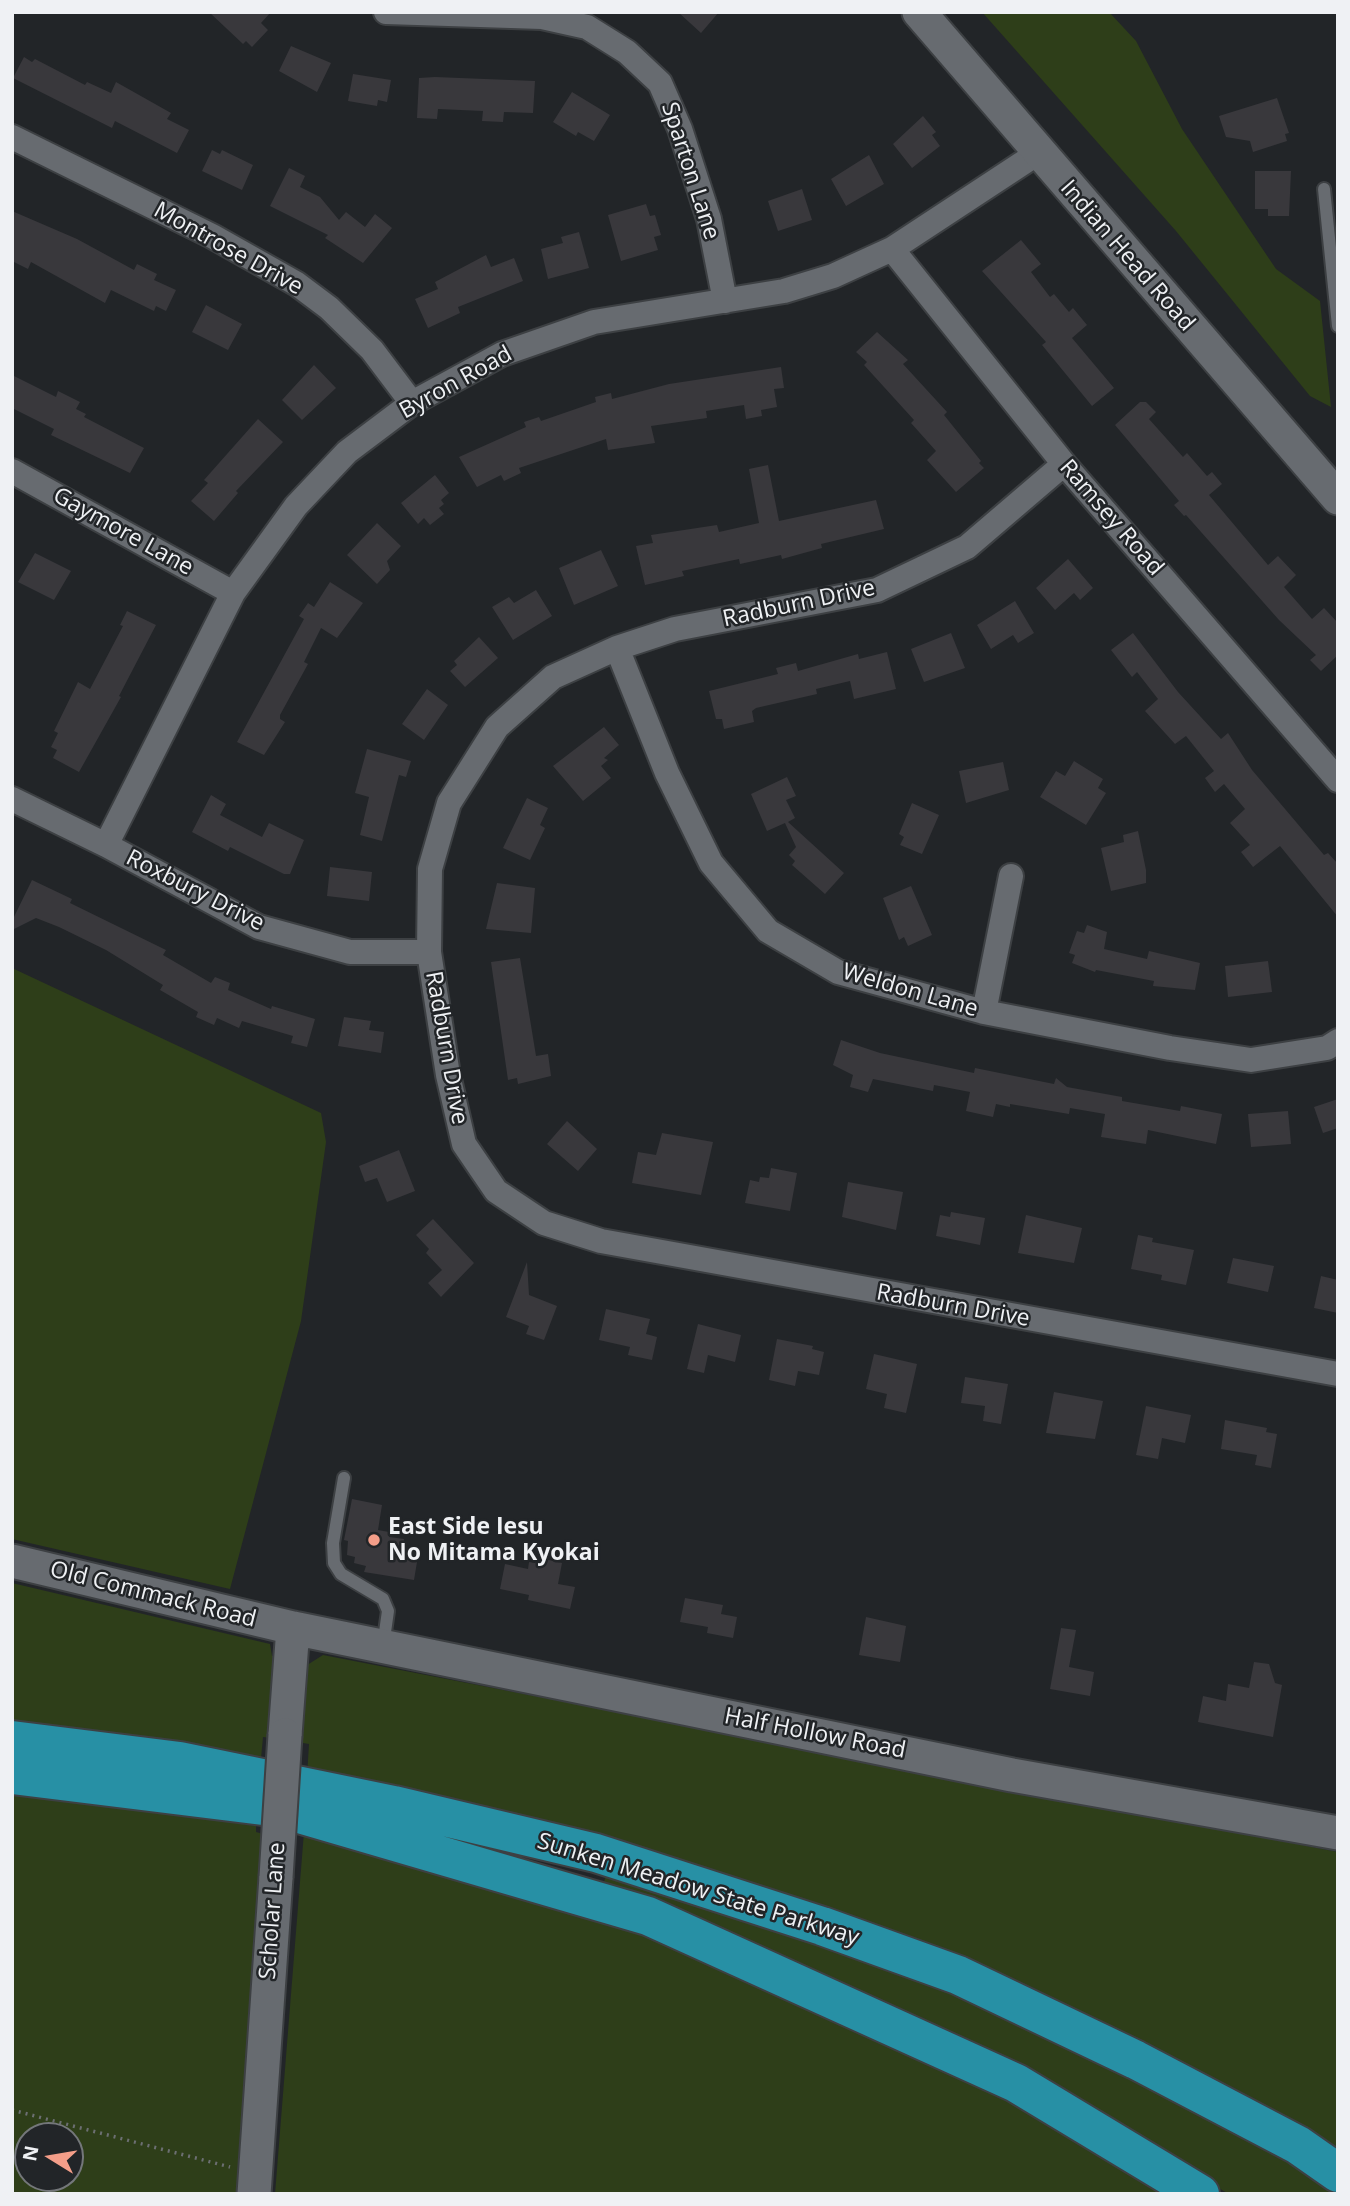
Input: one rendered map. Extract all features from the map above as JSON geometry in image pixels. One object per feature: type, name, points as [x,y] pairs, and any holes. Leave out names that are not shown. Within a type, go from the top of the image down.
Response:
[{"type":"highway","name":"Sunken Meadow State Parkway","points":[[12,1740],[180,1761],[394,1805],[596,1853],[822,1926],[970,1980],[1136,2060],[1263,2126],[1298,2145],[1338,2173]]},
{"type":"highway","name":"Sunken Meadow State Parkway","points":[[12,1774],[279,1808],[648,1916],[1016,2083],[1200,2194]]},
{"type":"street","name":"Sparton Lane","points":[[386,12],[542,17],[587,27],[627,52],[660,83],[681,129],[709,219],[725,301]]},
{"type":"street","name":"Indian Head Road","points":[[919,12],[1338,498]]},
{"type":"street","name":"Montrose Drive","points":[[12,137],[212,236],[298,285],[329,308],[372,350],[412,403]]},
{"type":"street","name":"Byron Road","points":[[106,845],[233,593],[296,506],[347,452],[412,403],[502,354],[594,323],[784,291],[833,276],[892,249],[1038,153]]},
{"type":"street","name":"Ramsey Road","points":[[892,249],[1064,464],[1338,780]]},
{"type":"street","name":"Radburn Drive","points":[[1064,464],[967,547],[877,590],[675,629],[617,648],[553,677],[497,727],[449,803],[430,869],[429,951],[449,1075],[464,1144],[496,1191],[544,1223],[601,1241],[1338,1374]]},
{"type":"street","name":"Gaymore Lane","points":[[12,471],[233,593]]},
{"type":"street","name":"Weldon Lane","points":[[617,648],[667,773],[711,863],[768,931],[838,972],[984,1012],[1170,1048],[1251,1060],[1327,1048],[1338,1041]]},
{"type":"street","name":"Roxbury Drive","points":[[12,799],[106,845],[259,928],[350,952],[429,951]]},
{"type":"street","points":[[984,1012],[1011,876]]},
{"type":"street","name":"Old Commack Road","points":[[12,1561],[293,1628]]},
{"type":"street","name":"Half Hollow Road","points":[[293,1628],[1012,1775],[1338,1833]]},
{"type":"street","name":"Scholar Lane","points":[[254,2183],[293,1628]]},
{"type":"lane","points":[[1324,189],[1338,326]]},
{"type":"lane","points":[[344,1478],[333,1543],[334,1563],[341,1574],[383,1599],[388,1611],[383,1647]]},
{"type":"path","points":[[12,2110],[254,2183]]},
{"type":"green space","points":[[982,12],[1109,12],[1136,41],[1182,129],[1276,269],[1320,301],[1331,407],[1310,396],[1176,231]]},
{"type":"green space","points":[[12,968],[321,1113],[326,1142],[301,1321],[230,1589],[12,1539]]},
{"type":"green space","points":[[12,1583],[270,1644],[272,1656],[279,1656],[271,1738],[263,1737],[260,1769],[12,1728]]},
{"type":"green space","points":[[323,1655],[1338,1852],[1338,2160],[1058,2006],[307,1777],[309,1744],[297,1742],[304,1667]]},
{"type":"green space","points":[[12,1786],[256,1826],[256,1832],[267,1835],[239,2194],[12,2194]]},
{"type":"green space","points":[[304,1832],[666,1938],[932,2052],[1183,2194],[275,2194]]},
{"type":"green space","points":[[607,1871],[935,1982],[1235,2128],[1338,2194],[1229,2194],[975,2048],[771,1950],[603,1886]]},
{"type":"building","points":[[209,12],[271,12],[261,23],[268,30],[252,47],[246,41],[243,44]]},
{"type":"building","points":[[678,12],[719,12],[701,33]]},
{"type":"building","points":[[291,46],[331,63],[317,92],[279,71]]},
{"type":"building","points":[[24,57],[32,62],[35,59],[85,85],[87,82],[111,93],[116,82],[171,113],[167,119],[189,130],[177,153],[115,121],[112,128],[13,78]]},
{"type":"building","points":[[353,74],[391,80],[387,102],[378,100],[377,106],[348,101]]},
{"type":"building","points":[[419,78],[535,81],[533,113],[504,112],[503,122],[482,121],[483,111],[438,109],[437,119],[417,118]]},
{"type":"building","points":[[572,92],[610,115],[594,141],[578,132],[576,136],[553,122]]},
{"type":"building","points":[[1277,98],[1289,133],[1285,134],[1287,141],[1253,152],[1250,141],[1226,137],[1219,116]]},
{"type":"building","points":[[923,116],[936,132],[932,135],[940,146],[912,168],[893,144]]},
{"type":"building","points":[[212,150],[220,154],[222,150],[253,165],[242,190],[202,171]]},
{"type":"building","points":[[869,155],[884,184],[846,206],[831,179]]},
{"type":"building","points":[[289,168],[305,176],[300,187],[320,197],[339,220],[346,212],[365,227],[375,214],[392,228],[363,263],[325,238],[328,235],[270,206]]},
{"type":"building","points":[[1255,171],[1291,171],[1289,216],[1268,216],[1268,209],[1255,209]]},
{"type":"building","points":[[802,189],[812,220],[778,231],[768,201]]},
{"type":"building","points":[[646,204],[650,216],[655,215],[661,235],[654,237],[658,250],[621,261],[608,215]]},
{"type":"building","points":[[12,211],[77,239],[134,270],[137,264],[157,274],[154,280],[176,290],[166,311],[156,306],[154,311],[111,290],[105,303],[31,262],[28,269],[12,261]]},
{"type":"building","points":[[579,232],[589,268],[548,279],[541,249],[563,243],[561,237]]},
{"type":"building","points":[[1021,240],[1041,264],[1031,272],[1050,297],[1054,294],[1069,312],[1073,308],[1087,325],[1072,338],[1114,388],[1092,406],[1042,345],[1046,342],[982,271]]},
{"type":"building","points":[[486,255],[491,267],[514,258],[523,281],[458,307],[460,313],[428,328],[415,299],[438,289],[435,282]]},
{"type":"building","points":[[206,305],[242,324],[228,350],[192,332]]},
{"type":"building","points":[[877,332],[908,360],[903,364],[947,412],[944,415],[981,461],[979,463],[984,468],[956,492],[927,460],[936,451],[911,423],[914,420],[864,365],[867,362],[856,352]]},
{"type":"building","points":[[314,365],[336,388],[302,420],[282,400]]},
{"type":"building","points":[[781,367],[784,388],[774,389],[777,407],[761,410],[762,416],[746,419],[744,405],[706,411],[707,418],[651,426],[655,443],[608,450],[606,439],[519,468],[521,473],[504,481],[501,475],[477,487],[459,457],[526,427],[524,422],[539,417],[541,421],[596,402],[595,397],[611,393],[612,399],[669,384]]},
{"type":"building","points":[[12,375],[56,397],[58,391],[80,402],[76,409],[86,414],[84,417],[144,448],[130,473],[51,435],[54,429],[12,408]]},
{"type":"building","points":[[1140,402],[1146,402],[1156,412],[1149,419],[1183,457],[1187,453],[1207,476],[1212,472],[1222,484],[1209,495],[1268,565],[1278,556],[1296,575],[1284,587],[1312,619],[1324,608],[1338,623],[1338,655],[1321,671],[1310,660],[1316,655],[1279,620],[1186,515],[1174,505],[1179,501],[1115,425]]},
{"type":"building","points":[[258,419],[283,442],[236,491],[238,493],[214,521],[191,501],[208,483],[204,480]]},
{"type":"building","points":[[768,465],[779,521],[876,500],[884,529],[821,544],[822,548],[782,559],[781,555],[740,564],[739,559],[682,571],[684,576],[645,585],[636,546],[653,543],[651,535],[717,525],[719,532],[759,523],[749,469]]},
{"type":"building","points":[[435,475],[449,493],[441,500],[444,504],[439,508],[444,514],[430,525],[424,518],[418,524],[401,503]]},
{"type":"building","points":[[377,523],[401,546],[387,561],[390,570],[377,584],[347,555]]},
{"type":"building","points":[[601,550],[618,586],[574,605],[559,568]]},
{"type":"building","points":[[35,553],[71,571],[54,600],[18,582]]},
{"type":"building","points":[[1068,559],[1093,588],[1080,600],[1074,593],[1055,610],[1036,588]]},
{"type":"building","points":[[330,582],[363,603],[337,638],[321,628],[304,662],[308,664],[280,715],[280,719],[285,722],[264,755],[237,742],[304,619],[299,616],[308,603],[314,607]]},
{"type":"building","points":[[536,590],[552,616],[513,640],[492,607],[509,597],[514,603]]},
{"type":"building","points":[[1015,601],[1034,633],[1018,643],[1013,635],[991,649],[977,625]]},
{"type":"building","points":[[127,611],[156,625],[119,696],[121,697],[79,772],[53,758],[57,750],[51,747],[58,733],[54,731],[78,682],[90,689],[123,626],[120,625]]},
{"type":"building","points":[[951,633],[965,668],[924,682],[911,649]]},
{"type":"building","points":[[1133,633],[1178,692],[1221,739],[1228,733],[1252,770],[1324,855],[1328,853],[1338,864],[1338,917],[1280,846],[1253,867],[1241,852],[1250,845],[1230,823],[1245,809],[1224,784],[1215,792],[1205,778],[1214,771],[1186,736],[1175,744],[1145,711],[1158,699],[1137,672],[1132,677],[1111,650]]},
{"type":"building","points":[[479,637],[498,658],[465,687],[450,671],[457,665],[454,661]]},
{"type":"building","points":[[887,652],[896,689],[854,699],[850,681],[816,689],[817,694],[756,708],[752,711],[754,722],[724,729],[722,719],[716,719],[709,691],[778,674],[776,668],[796,663],[798,671],[858,654],[859,659]]},
{"type":"building","points":[[427,689],[448,705],[424,740],[402,724]]},
{"type":"building","points":[[604,727],[619,745],[604,758],[608,760],[601,766],[611,778],[583,801],[553,766]]},
{"type":"building","points":[[367,749],[411,761],[406,777],[399,775],[382,841],[360,835],[369,797],[355,793]]},
{"type":"building","points":[[1074,761],[1103,779],[1098,788],[1106,793],[1086,825],[1040,797],[1056,771],[1065,776]]},
{"type":"building","points":[[1003,762],[1009,790],[966,803],[959,771]]},
{"type":"building","points":[[787,777],[796,796],[786,800],[795,818],[788,822],[844,873],[825,894],[792,865],[795,861],[789,855],[796,847],[785,823],[767,831],[751,794]]},
{"type":"building","points":[[211,795],[226,804],[220,815],[262,837],[269,823],[304,840],[290,874],[284,874],[230,847],[228,851],[192,832]]},
{"type":"building","points":[[527,798],[548,808],[540,825],[545,828],[530,860],[503,848]]},
{"type":"building","points":[[912,803],[939,815],[922,854],[900,845],[904,837],[899,834]]},
{"type":"building","points":[[1138,831],[1146,883],[1111,891],[1101,848],[1124,842],[1123,835]]},
{"type":"building","points":[[330,867],[372,872],[369,901],[327,896]]},
{"type":"building","points":[[32,880],[72,899],[70,903],[166,950],[163,955],[211,983],[215,977],[230,983],[228,990],[271,1009],[272,1006],[315,1019],[307,1047],[291,1043],[293,1036],[242,1021],[239,1028],[217,1018],[214,1025],[196,1017],[198,1012],[160,990],[163,985],[106,950],[59,927],[36,918],[12,930],[12,921]]},
{"type":"building","points":[[497,883],[535,888],[531,933],[486,929]]},
{"type":"building","points":[[911,886],[932,935],[908,946],[904,937],[899,940],[883,898]]},
{"type":"building","points":[[1087,925],[1107,932],[1104,949],[1147,959],[1149,951],[1200,963],[1195,990],[1153,986],[1154,981],[1096,970],[1095,972],[1072,963],[1075,955],[1069,953],[1077,931],[1084,933]]},
{"type":"building","points":[[520,958],[536,1056],[548,1054],[551,1076],[518,1084],[517,1078],[508,1080],[491,962]]},
{"type":"building","points":[[1268,961],[1272,992],[1228,997],[1225,966]]},
{"type":"building","points":[[344,1017],[371,1021],[369,1030],[384,1032],[381,1053],[338,1046]]},
{"type":"building","points":[[841,1040],[880,1053],[974,1073],[975,1068],[1054,1084],[1056,1078],[1067,1087],[1122,1097],[1122,1101],[1180,1111],[1181,1106],[1222,1114],[1216,1144],[1148,1130],[1146,1144],[1101,1137],[1105,1114],[1070,1108],[1069,1114],[996,1104],[993,1117],[966,1111],[970,1092],[934,1085],[933,1091],[873,1079],[868,1092],[850,1087],[853,1075],[833,1065]]},
{"type":"building","points":[[1338,1099],[1338,1128],[1323,1133],[1314,1107]]},
{"type":"building","points":[[1288,1111],[1291,1144],[1251,1147],[1248,1114]]},
{"type":"building","points":[[567,1121],[597,1149],[578,1171],[547,1144]]},
{"type":"building","points":[[662,1133],[713,1142],[701,1195],[632,1183],[638,1152],[656,1155]]},
{"type":"building","points":[[399,1150],[415,1191],[387,1202],[377,1178],[365,1182],[359,1166]]},
{"type":"building","points":[[771,1168],[797,1173],[790,1211],[745,1203],[750,1180],[759,1182],[760,1177],[769,1178]]},
{"type":"building","points":[[848,1182],[903,1192],[896,1230],[842,1217]]},
{"type":"building","points":[[951,1212],[985,1218],[980,1245],[936,1236],[940,1215],[950,1217]]},
{"type":"building","points":[[1026,1215],[1082,1228],[1074,1263],[1018,1253]]},
{"type":"building","points":[[433,1219],[474,1263],[441,1297],[428,1283],[442,1270],[426,1253],[429,1249],[416,1235]]},
{"type":"building","points":[[1138,1235],[1153,1238],[1152,1242],[1194,1250],[1186,1285],[1161,1280],[1162,1275],[1131,1269]]},
{"type":"building","points":[[1233,1258],[1274,1266],[1268,1292],[1227,1283]]},
{"type":"building","points":[[527,1262],[529,1295],[557,1306],[544,1340],[526,1334],[529,1326],[506,1317]]},
{"type":"building","points":[[1321,1276],[1338,1280],[1338,1313],[1314,1308]]},
{"type":"building","points":[[606,1309],[650,1319],[646,1334],[657,1337],[652,1360],[628,1355],[630,1347],[599,1340]]},
{"type":"building","points":[[698,1324],[741,1335],[735,1362],[708,1355],[704,1373],[687,1369]]},
{"type":"building","points":[[777,1339],[813,1346],[812,1349],[824,1352],[819,1375],[798,1371],[795,1386],[769,1380]]},
{"type":"building","points":[[874,1354],[917,1364],[906,1413],[884,1408],[887,1394],[866,1389]]},
{"type":"building","points":[[965,1377],[1008,1384],[1001,1424],[983,1421],[985,1406],[961,1403]]},
{"type":"building","points":[[1054,1392],[1103,1401],[1095,1439],[1046,1433]]},
{"type":"building","points":[[1146,1406],[1191,1415],[1185,1443],[1162,1438],[1158,1459],[1136,1455]]},
{"type":"building","points":[[1225,1420],[1267,1428],[1266,1432],[1277,1434],[1271,1468],[1255,1465],[1257,1455],[1221,1449]]},
{"type":"building","name":"East Side Iesu No Mitama Kyokai","points":[[352,1499],[382,1505],[378,1530],[389,1532],[389,1537],[404,1539],[403,1547],[419,1550],[414,1580],[364,1572],[366,1566],[354,1563],[355,1557],[347,1555],[348,1541],[344,1540]]},
{"type":"building","points":[[536,1557],[562,1563],[558,1584],[575,1587],[570,1609],[528,1600],[529,1595],[500,1589],[505,1564],[528,1569],[529,1562],[535,1563]]},
{"type":"building","points":[[685,1598],[723,1605],[721,1614],[737,1617],[733,1638],[707,1633],[708,1627],[680,1622]]},
{"type":"building","points":[[866,1617],[906,1626],[900,1662],[859,1655]]},
{"type":"building","points":[[1061,1628],[1076,1630],[1069,1667],[1094,1672],[1090,1696],[1050,1689]]},
{"type":"building","points":[[1254,1662],[1269,1664],[1275,1683],[1282,1685],[1273,1737],[1198,1722],[1203,1696],[1226,1701],[1228,1684],[1249,1688]]},
{"type":"place","name":"East Side Iesu No Mitama Kyokai","points":[[374,1540]]}]
